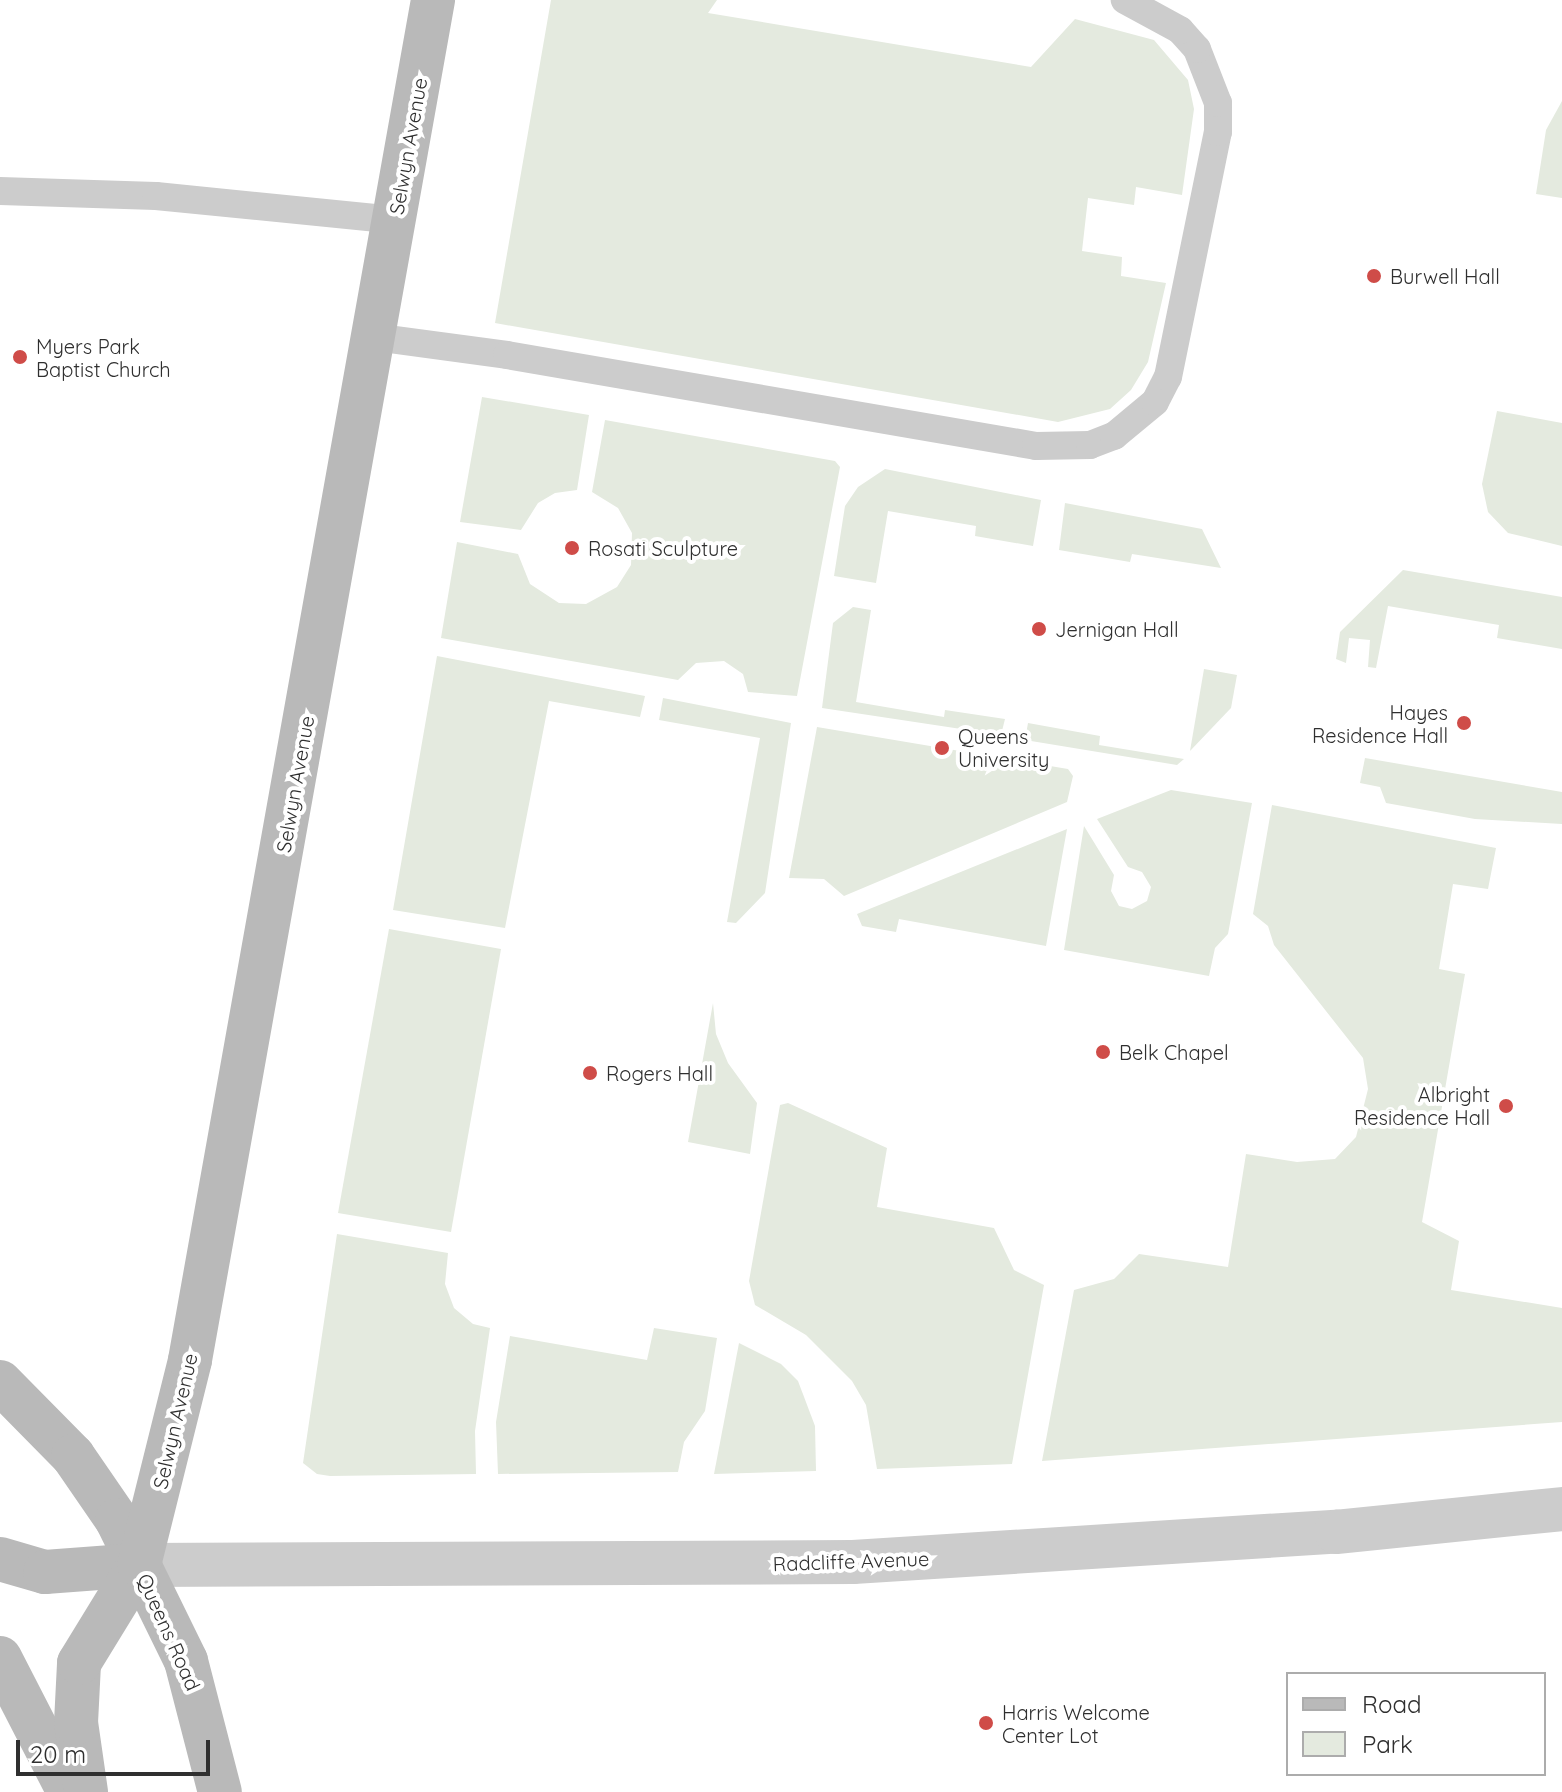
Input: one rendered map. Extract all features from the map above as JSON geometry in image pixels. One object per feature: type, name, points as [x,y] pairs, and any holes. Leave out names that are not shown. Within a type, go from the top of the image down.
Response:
[{"type":"street","name":"Selwyn Avenue","points":[[139,1565],[190,1360],[433,0]]},
{"type":"street","name":"Queens Road","points":[[0,1382],[93,1481],[139,1565],[189,1671],[220,1792]]},
{"type":"street","name":"Radcliffe Avenue","points":[[139,1565],[853,1562],[1336,1532],[1562,1509]]},
{"type":"street","name":"Queens Road","points":[[0,1559],[45,1572],[139,1565]]},
{"type":"street","name":"Queens Road","points":[[86,1792],[76,1723],[79,1663],[139,1565]]},
{"type":"street","points":[[0,1658],[69,1792]]},
{"type":"lane","points":[[374,337],[507,355],[1036,446],[1090,445],[1114,436],[1155,402],[1168,377],[1218,132],[1218,103],[1197,49],[1180,30],[1125,0]]},
{"type":"lane","points":[[0,191],[170,197],[395,220]]},
{"type":"green space","points":[[551,0],[717,0],[708,13],[1031,67],[1075,19],[1154,40],[1188,80],[1194,109],[1182,195],[1136,187],[1134,205],[1088,198],[1082,251],[1122,257],[1121,276],[1166,283],[1148,362],[1131,390],[1110,409],[1058,422],[495,323]]},
{"type":"green space","points":[[1562,101],[1562,198],[1536,194],[1546,130]]},
{"type":"green space","points":[[482,397],[589,415],[577,490],[555,493],[538,503],[521,530],[460,522]]},
{"type":"green space","points":[[1497,411],[1562,423],[1562,546],[1508,533],[1488,512],[1482,484]]},
{"type":"green space","points":[[605,420],[835,461],[840,467],[797,696],[748,692],[743,674],[724,661],[696,663],[678,680],[441,638],[457,542],[518,554],[530,584],[559,603],[586,604],[617,587],[631,565],[632,533],[618,508],[592,492]]},
{"type":"green space","points":[[885,469],[1041,500],[1033,546],[975,536],[976,526],[888,511],[876,583],[834,576],[845,506],[858,487]]},
{"type":"green space","points":[[1065,503],[1202,529],[1221,568],[1132,554],[1130,562],[1059,550]]},
{"type":"green space","points":[[1403,570],[1562,597],[1562,649],[1497,638],[1499,625],[1388,606],[1376,668],[1368,667],[1370,640],[1349,638],[1346,663],[1336,659],[1340,632]]},
{"type":"green space","points":[[853,607],[871,610],[856,702],[944,717],[945,710],[1005,719],[1001,735],[822,708],[833,623]]},
{"type":"green space","points":[[437,656],[645,696],[640,717],[549,701],[505,928],[393,910]]},
{"type":"green space","points":[[1204,669],[1237,675],[1231,708],[1190,751]]},
{"type":"green space","points":[[663,698],[791,723],[765,893],[736,923],[727,922],[760,738],[659,720]]},
{"type":"green space","points":[[1028,723],[1100,736],[1099,745],[1184,759],[1177,765],[1025,740]]},
{"type":"green space","points":[[817,727],[1068,769],[1073,776],[1067,802],[844,896],[824,879],[789,878]]},
{"type":"green space","points":[[1365,758],[1562,792],[1562,824],[1475,819],[1386,803],[1380,787],[1360,783]]},
{"type":"green space","points":[[1171,790],[1252,803],[1228,934],[1215,948],[1209,976],[1064,950],[1084,826],[1114,875],[1111,891],[1119,906],[1132,909],[1147,901],[1151,887],[1142,872],[1128,867],[1097,819]]},
{"type":"green space","points":[[1272,805],[1496,848],[1488,889],[1453,884],[1439,969],[1465,974],[1422,1222],[1459,1241],[1451,1290],[1562,1308],[1562,1422],[1042,1461],[1074,1290],[1114,1279],[1139,1254],[1228,1267],[1246,1154],[1297,1162],[1335,1159],[1356,1137],[1368,1089],[1363,1058],[1274,945],[1268,926],[1253,914]]},
{"type":"green space","points":[[1067,829],[1046,946],[899,919],[896,932],[862,926],[857,914]]},
{"type":"green space","points":[[389,929],[501,949],[451,1232],[338,1213]]},
{"type":"green space","points":[[713,1003],[716,1034],[728,1063],[757,1103],[750,1154],[688,1142]]},
{"type":"green space","points":[[788,1103],[887,1148],[877,1207],[994,1228],[1014,1270],[1044,1285],[1012,1464],[877,1469],[866,1405],[852,1381],[806,1335],[755,1305],[749,1281],[780,1105]]},
{"type":"green space","points":[[337,1234],[448,1253],[445,1284],[454,1308],[473,1324],[490,1328],[475,1431],[476,1474],[330,1476],[317,1474],[303,1463]]},
{"type":"green space","points":[[654,1328],[717,1338],[705,1411],[684,1442],[678,1472],[498,1474],[496,1422],[510,1336],[647,1360]]},
{"type":"green space","points":[[739,1343],[781,1364],[798,1381],[815,1426],[816,1471],[714,1474]]},
{"type":"place","name":"Burwell Hall","points":[[1374,276]]},
{"type":"place","name":"Myers Park Baptist Church","points":[[20,357]]},
{"type":"place","name":"Rosati Sculpture","points":[[572,548]]},
{"type":"place","name":"Jernigan Hall","points":[[1039,629]]},
{"type":"place","name":"Hayes Residence Hall","points":[[1464,723]]},
{"type":"place","name":"Queens University","points":[[942,748]]},
{"type":"place","name":"Belk Chapel","points":[[1103,1052]]},
{"type":"place","name":"Rogers Hall","points":[[590,1073]]},
{"type":"place","name":"Albright Residence Hall","points":[[1506,1106]]},
{"type":"place","name":"Harris Welcome Center Lot","points":[[986,1723]]}]
